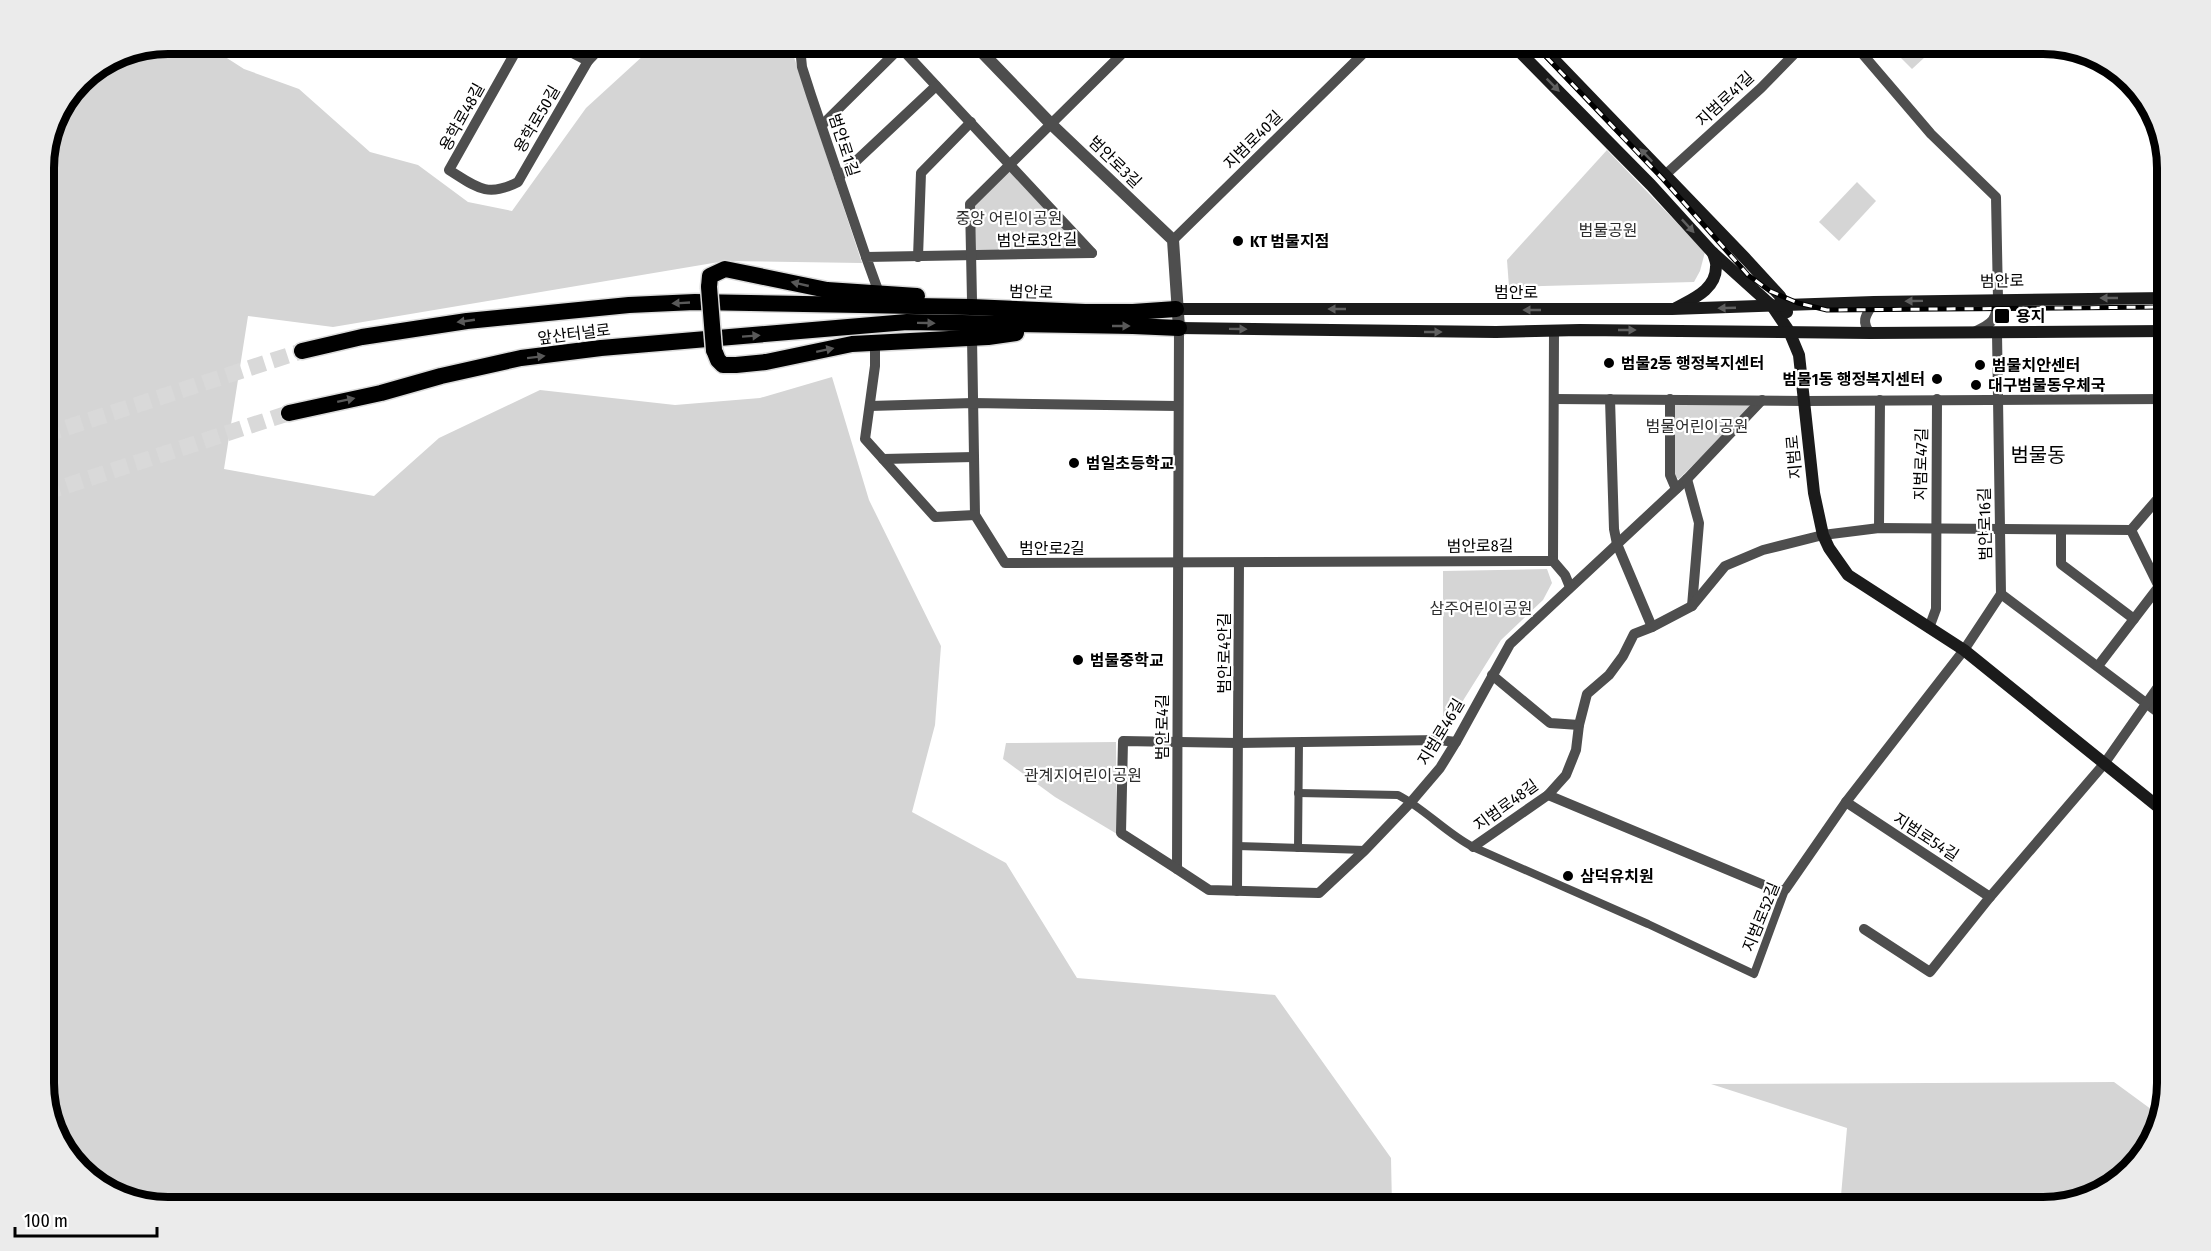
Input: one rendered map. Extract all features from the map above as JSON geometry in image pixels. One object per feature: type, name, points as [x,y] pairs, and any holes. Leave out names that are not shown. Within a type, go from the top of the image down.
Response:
[{"type":"highway","points":[[1067,325],[972,338],[852,344],[766,362],[723,364],[718,360],[714,350],[710,276],[725,269],[826,290],[972,300],[1085,312]]},
{"type":"highway","name":"앞산터널로","points":[[302,351],[362,337],[467,321],[598,307],[695,302],[866,306]]},
{"type":"highway","name":"범안로","points":[[866,306],[971,307],[1085,312],[1176,309]]},
{"type":"highway","name":"범안로","points":[[868,325],[907,322],[1179,328]]},
{"type":"highway","name":"앞산터널로","points":[[289,413],[521,358],[601,348],[868,325]]},
{"type":"main road","name":"지범로","points":[[1522,54],[1651,185],[1712,252],[1772,306],[1789,331],[1800,355],[1814,493],[1823,535],[1829,548],[1848,575],[1964,650],[2157,806]]},
{"type":"main road","points":[[1549,54],[1780,296],[1786,306],[1789,331]]},
{"type":"main road","points":[[1672,309],[1703,293],[1712,282],[1716,268],[1712,252]]},
{"type":"main road","name":"범안로","points":[[1176,309],[1672,309],[1998,299],[2157,298]]},
{"type":"main road","name":"범안로","points":[[1179,328],[1461,332],[1997,333]]},
{"type":"main road","points":[[1997,333],[2157,332]]},
{"type":"street","name":"용학로48길","points":[[514,54],[449,170],[490,191],[518,182]]},
{"type":"street","points":[[574,54],[588,61]]},
{"type":"street","name":"용학로50길","points":[[518,182],[588,61],[595,54]]},
{"type":"street","name":"범안로1길","points":[[800,54],[866,257]]},
{"type":"street","points":[[822,125],[893,54]]},
{"type":"street","name":"범안로3안길","points":[[866,257],[1092,253],[936,86],[909,54]]},
{"type":"street","name":"범안로3길","points":[[984,54],[1051,124],[1173,240]]},
{"type":"street","points":[[972,300],[970,204],[1122,54]]},
{"type":"street","name":"지범로40길","points":[[1173,240],[1362,54]]},
{"type":"street","name":"지범로41길","points":[[1665,175],[1761,88],[1793,54]]},
{"type":"street","points":[[1863,54],[1931,134],[1995,196],[1998,299],[1996,315],[1990,325],[1972,333]]},
{"type":"street","points":[[839,177],[936,86]]},
{"type":"street","points":[[918,257],[921,173],[971,122]]},
{"type":"street","points":[[1173,240],[1179,328]]},
{"type":"street","points":[[866,257],[879,293]]},
{"type":"street","points":[[1870,333],[1864,326],[1865,317],[1874,302]]},
{"type":"street","name":"범안로4길","points":[[1177,869],[1179,328]]},
{"type":"street","points":[[1554,331],[1553,561],[1565,575],[1570,587]]},
{"type":"street","name":"범안로16길","points":[[1997,333],[2001,594]]},
{"type":"street","points":[[875,342],[875,366],[866,440],[935,517],[975,515],[972,338]]},
{"type":"street","points":[[1554,399],[1806,401],[2157,399]]},
{"type":"street","points":[[1610,399],[1614,529],[1617,544],[1652,627]]},
{"type":"street","points":[[1670,399],[1670,474],[1676,489]]},
{"type":"street","name":"지범로47길","points":[[1929,627],[1936,609],[1937,399]]},
{"type":"street","name":"지범로46길","points":[[1237,891],[1319,893],[1365,850],[1440,768],[1510,644],[1688,479],[1762,400]]},
{"type":"street","points":[[1879,528],[1880,400]]},
{"type":"street","points":[[870,406],[973,403],[1178,406]]},
{"type":"street","points":[[883,459],[974,457]]},
{"type":"street","points":[[1688,479],[1699,523],[1692,606]]},
{"type":"street","points":[[1823,535],[1879,528],[2131,530],[2157,500]]},
{"type":"street","name":"범안로2길","points":[[975,515],[1005,563],[1178,564]]},
{"type":"street","points":[[2061,530],[2061,564],[2134,620]]},
{"type":"street","points":[[2131,530],[2157,579]]},
{"type":"street","name":"지범로48길","points":[[1473,847],[1548,795],[1566,775],[1576,750],[1579,725],[1587,694],[1609,675],[1623,656],[1634,634],[1692,606],[1725,566],[1763,550],[1823,535]]},
{"type":"street","name":"범안로8길","points":[[1178,564],[1553,561]]},
{"type":"street","name":"범안로4안길","points":[[1237,891],[1239,563]]},
{"type":"street","points":[[2098,666],[2157,589]]},
{"type":"street","points":[[2001,594],[2157,711]]},
{"type":"street","name":"지범로52길","points":[[1411,802],[1460,840],[1473,847],[1648,924],[1754,974],[1785,890],[1846,802],[1964,650],[2001,594]]},
{"type":"street","points":[[1492,675],[1550,723],[1579,725]]},
{"type":"street","points":[[1864,929],[1930,972],[1989,897],[2104,764],[2157,687]]},
{"type":"street","points":[[1237,891],[1209,890],[1121,834],[1123,741],[1238,743],[1439,740],[1456,742]]},
{"type":"street","points":[[1298,848],[1299,742]]},
{"type":"street","points":[[1298,793],[1398,795],[1411,802]]},
{"type":"street","points":[[1548,795],[1776,890],[1785,890]]},
{"type":"street","name":"지범로54길","points":[[1846,802],[1989,897]]},
{"type":"street","points":[[1237,846],[1365,850]]},
{"type":"green space","points":[[221,54],[244,69],[299,89],[370,152],[418,165],[468,202],[512,211],[586,108],[645,54],[793,54],[862,263],[725,261],[333,327],[248,316],[224,469],[374,496],[439,438],[540,390],[675,405],[760,398],[832,377],[869,500],[941,646],[935,725],[912,812],[1006,863],[1077,978],[1275,995],[1391,1158],[1392,1197],[168,1197],[153,1196],[125,1188],[111,1182],[87,1164],[69,1140],[58,1112],[54,1090],[54,161],[63,125],[82,93],[111,69],[146,56]]},
{"type":"green space","points":[[1897,54],[1928,54],[1912,69]]},
{"type":"green space","name":"범물공원","points":[[1607,150],[1705,252],[1700,271],[1694,282],[1509,287],[1507,260]]},
{"type":"green space","name":"중앙 어린이공원","points":[[1008,172],[1011,172],[1079,247],[1078,249],[976,252],[974,205]]},
{"type":"green space","points":[[1857,182],[1876,201],[1839,241],[1819,222]]},
{"type":"green space","name":"범물어린이공원","points":[[1672,402],[1757,402],[1679,479],[1673,476]]},
{"type":"green space","name":"삼주어린이공원","points":[[1547,569],[1552,583],[1543,600],[1501,640],[1454,715],[1443,716],[1443,571]]},
{"type":"green space","name":"관계지어린이공원","points":[[1116,742],[1117,834],[1055,797],[1003,759],[1006,743]]},
{"type":"green space","points":[[2114,1082],[2153,1111],[2142,1140],[2124,1164],[2100,1182],[2072,1193],[2043,1197],[1841,1197],[1847,1128],[1711,1084]]},
{"type":"tunnel","points":[[54,432],[302,351]]},
{"type":"tunnel","points":[[54,490],[289,413]]},
{"type":"railway","points":[[1544,54],[1663,179],[1748,275],[1770,291],[1798,303],[1827,310],[2157,307]]},
{"type":"place","name":"KT 범물지점","points":[[1238,241]]},
{"type":"place","name":"용지","points":[[2002,316]]},
{"type":"place","name":"범물2동 행정복지센터","points":[[1609,363]]},
{"type":"place","name":"범물치안센터","points":[[1980,365]]},
{"type":"place","name":"범물1동 행정복지센터","points":[[1937,379]]},
{"type":"place","name":"대구범물동우체국","points":[[1976,385]]},
{"type":"place","name":"범일초등학교","points":[[1074,463]]},
{"type":"place","name":"범물중학교","points":[[1078,660]]},
{"type":"place","name":"삼덕유치원","points":[[1568,876]]},
{"type":"district","name":"범물동","points":[[2038,455]]}]
